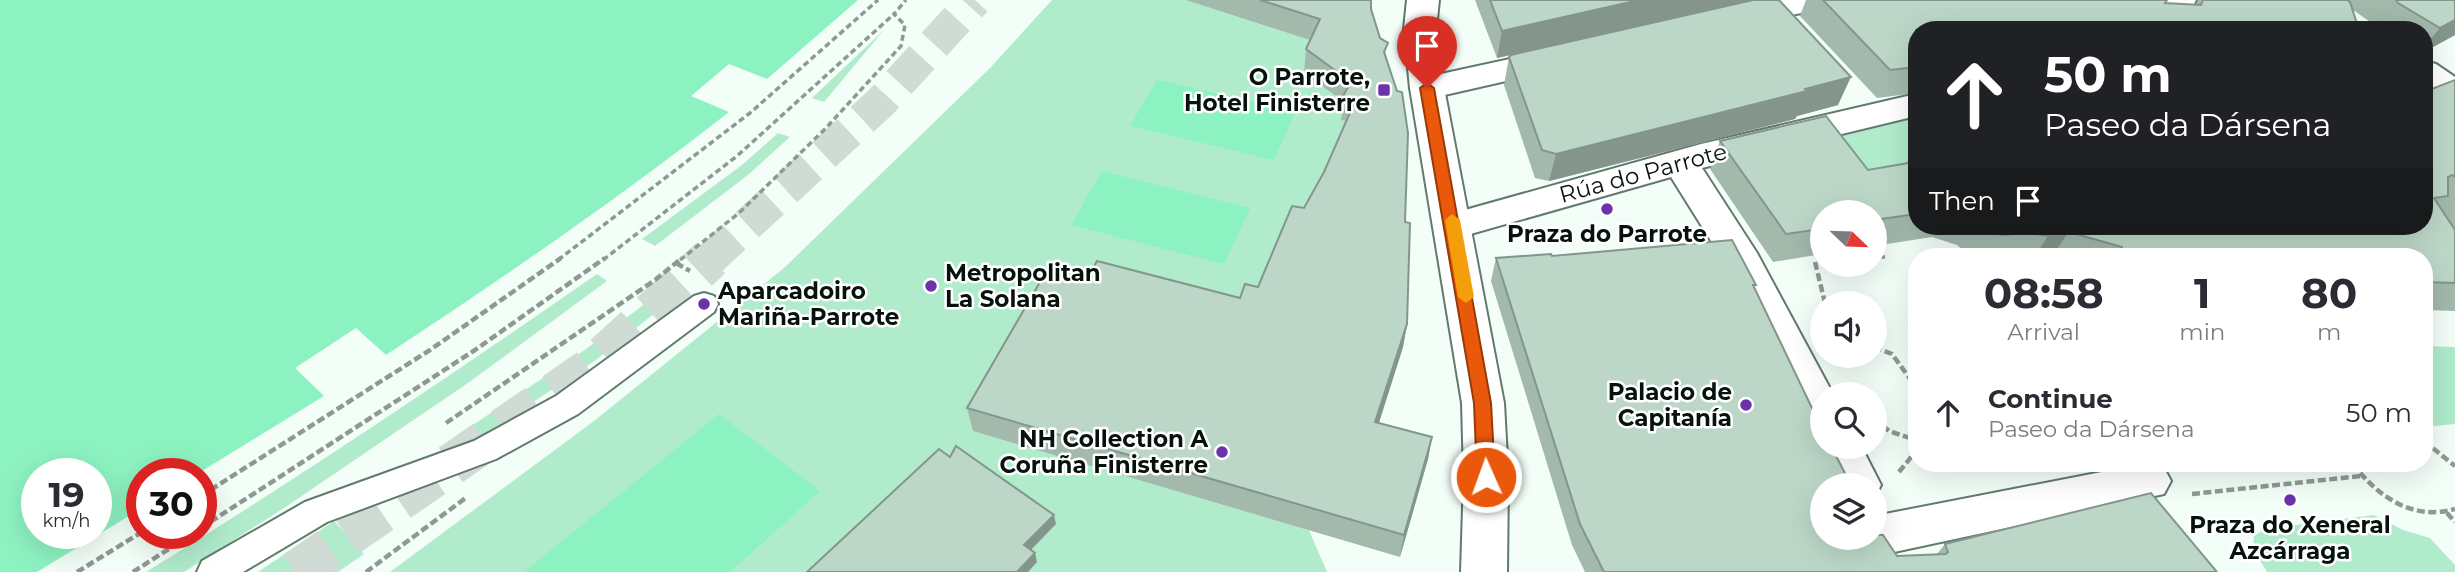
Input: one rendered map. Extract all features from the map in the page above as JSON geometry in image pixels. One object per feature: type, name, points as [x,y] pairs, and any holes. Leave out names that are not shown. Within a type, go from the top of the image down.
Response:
[{"type":"street","points":[[1423,0],[1420,29],[1427,88],[1483,403],[1486,489],[1484,572]]},
{"type":"street","points":[[1704,24],[1820,0]]},
{"type":"street","points":[[2168,21],[2174,0]]},
{"type":"street","points":[[1771,8],[1797,37]]},
{"type":"street","points":[[1427,88],[1584,54]]},
{"type":"street","name":"Rúa do Parrote","points":[[1453,226],[1680,162],[1860,105],[1908,105]]},
{"type":"street","points":[[1680,162],[1744,263],[1810,390]]},
{"type":"street","points":[[1888,539],[2153,489]]},
{"type":"lane","points":[[214,572],[316,512],[485,450],[567,405],[704,304]]},
{"type":"path","points":[[217,486],[430,351],[588,239],[750,113],[878,0]]},
{"type":"path","points":[[217,518],[463,360],[622,245],[737,156],[906,0]]},
{"type":"path","points":[[438,429],[655,280],[739,213],[826,128],[901,46],[905,25],[894,13]]},
{"type":"path","points":[[1887,352],[1892,354],[1908,376]]},
{"type":"path","points":[[1887,429],[1908,437]]},
{"type":"path","points":[[2433,448],[2454,464]]},
{"type":"path","points":[[2358,472],[2393,501],[2431,513],[2446,513],[2455,509]]},
{"type":"path","points":[[2153,489],[2361,476]]},
{"type":"path","points":[[2446,513],[2455,522]]},
{"type":"path","points":[[77,572],[126,543]]},
{"type":"path","points":[[133,572],[169,549]]},
{"type":"shaded area","points":[[0,0],[858,0],[767,79],[729,64],[691,96],[729,112],[603,207],[386,355],[356,328],[295,368],[324,396],[217,462],[217,458],[126,458],[126,518],[112,526],[112,458],[21,458],[21,549],[75,549],[37,572],[0,572]]},
{"type":"shaded area","name":"Metropolitan La Solana","points":[[1052,0],[1208,0],[1318,43],[1349,105],[1354,123],[1257,310],[1018,443],[1309,530],[1327,572],[390,572],[594,421],[784,268],[990,68]]},
{"type":"shaded area","points":[[884,30],[824,102],[812,98]]},
{"type":"shaded area","points":[[1157,80],[1296,111],[1274,160],[1130,126]]},
{"type":"shaded area","points":[[1908,119],[1908,162],[1893,190],[1814,143]]},
{"type":"shaded area","points":[[778,133],[790,137],[748,175],[655,246],[642,239],[742,165]]},
{"type":"shaded area","points":[[1102,171],[1250,208],[1224,264],[1071,225]]},
{"type":"shaded area","points":[[597,274],[607,281],[468,383],[287,506],[184,572],[146,572],[183,549],[217,549],[217,528],[486,351]]},
{"type":"shaded area","points":[[673,282],[685,289],[596,360],[481,437],[470,427],[586,349]]},
{"type":"shaded area","points":[[2433,346],[2455,347],[2455,424],[2434,426]]},
{"type":"shaded area","points":[[719,414],[820,491],[730,572],[524,572]]},
{"type":"shaded area","points":[[2374,515],[2403,530],[2430,538],[2455,565],[2455,572],[2267,572],[2253,549],[2254,536],[2265,529]]},
{"type":"shaded area","points":[[334,521],[364,554],[338,572],[258,572]]},
{"type":"building","points":[[1260,0],[1371,0],[1380,38],[1388,43],[1384,52],[1397,91],[1402,92],[1408,133],[1405,222],[1410,223],[1407,324],[1375,422],[1432,437],[1404,535],[967,408],[1051,263],[1090,274],[1097,261],[1240,298],[1245,284],[1258,287],[1292,206],[1304,208],[1324,172],[1356,99],[1343,96],[1351,82],[1306,49],[1320,19]]},
{"type":"building","points":[[1490,0],[1639,0],[1502,31]]},
{"type":"building","points":[[1753,0],[1779,0],[1851,77],[1805,89],[1807,91],[1556,154],[1542,150],[1509,57],[1511,55]]},
{"type":"building","points":[[1823,0],[2167,0],[2165,3],[2201,5],[2203,0],[2347,0],[2356,21],[1908,21],[1908,68],[1890,70]]},
{"type":"building","points":[[2396,0],[2455,0],[2455,20],[2440,28],[2433,21],[2428,21]]},
{"type":"building","points":[[2455,80],[2455,177],[2448,177],[2448,196],[2434,198],[2455,230],[2455,283],[2433,282],[2433,248],[2122,248],[2080,235],[2433,235],[2433,89]]},
{"type":"building","points":[[1826,116],[1868,170],[1908,163],[1908,215],[1887,218],[1887,200],[1810,200],[1810,231],[1786,234],[1720,141]]},
{"type":"building","points":[[1732,240],[1756,285],[1753,285],[1810,404],[1810,459],[1838,459],[1845,473],[1810,473],[1810,550],[1887,550],[1887,541],[1897,556],[1946,554],[1948,552],[1945,544],[2151,493],[2217,572],[1604,572],[1580,524],[1496,258],[1552,256]]},
{"type":"building","points":[[956,446],[1054,515],[1024,545],[1035,553],[1017,572],[807,572],[939,449],[950,457]]},
{"type":"tunnel","points":[[709,260],[881,102],[975,0]]},
{"type":"tunnel","points":[[295,572],[590,369],[711,258]]},
{"type":"slow traffic","points":[[1452,220],[1466,297]]},
{"type":"place","name":"O Parrote, Hotel Finisterre","points":[[1384,90]]},
{"type":"place","name":"Praza do Parrote","points":[[1607,209]]},
{"type":"place","name":"Metropolitan La Solana","points":[[931,286]]},
{"type":"place","name":"Aparcadoiro Mariña-Parrote","points":[[704,304]]},
{"type":"place","name":"Palacio de Capitanía","points":[[1746,405]]},
{"type":"place","name":"NH Collection A Coruña Finisterre","points":[[1222,452]]},
{"type":"place","name":"Praza do Xeneral Azcárraga","points":[[2290,500]]},
{"type":"route","points":[[1427,88],[1462,271],[1483,403],[1486,477]]}]
